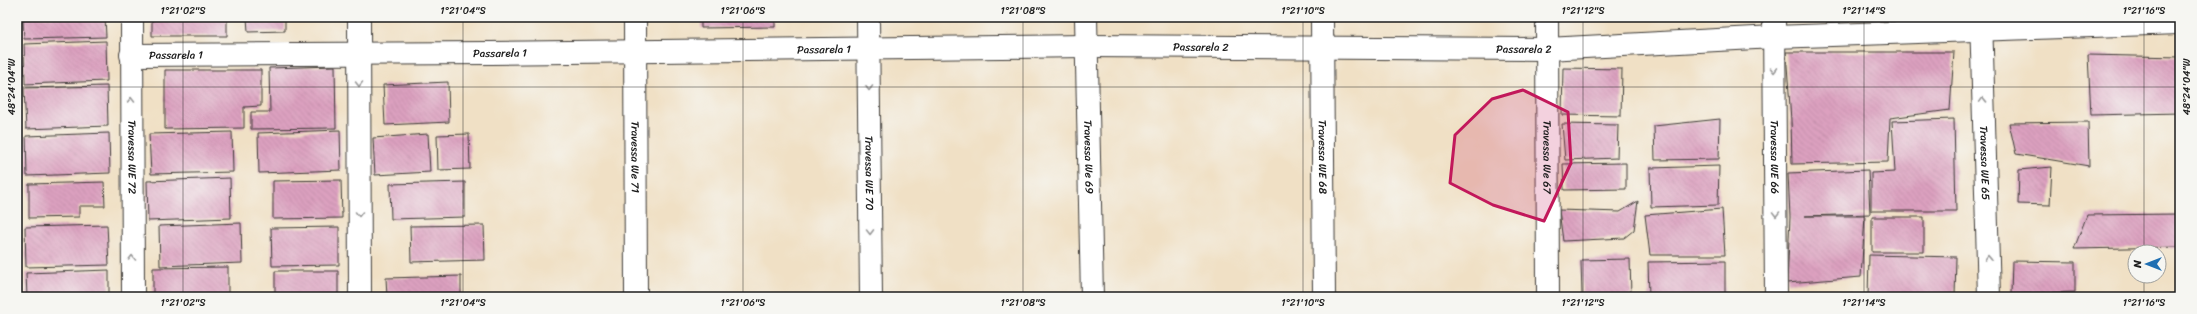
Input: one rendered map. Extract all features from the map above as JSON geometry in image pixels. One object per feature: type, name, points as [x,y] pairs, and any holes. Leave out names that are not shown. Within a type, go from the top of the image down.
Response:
[{"type":"street","name":"Travessa WE 72","points":[[132,17],[133,297]]},
{"type":"street","points":[[359,17],[360,297]]},
{"type":"street","name":"Travessa We 71","points":[[635,17],[636,297]]},
{"type":"street","points":[[868,17],[868,49]]},
{"type":"street","name":"Travessa We 69","points":[[1086,17],[1092,297]]},
{"type":"street","name":"Travessa WE 68","points":[[1322,17],[1324,297]]},
{"type":"street","name":"Travessa We 67","points":[[1547,17],[1548,297]]},
{"type":"street","name":"Passarela 2","points":[[868,49],[1086,46],[1548,49],[1774,27],[1980,23],[2180,23]]},
{"type":"street","name":"Travessa WE 65","points":[[1980,23],[1989,297]]},
{"type":"street","name":"Travessa WE 66","points":[[1774,27],[1776,297]]},
{"type":"street","name":"Passarela 1","points":[[131,55],[868,49]]},
{"type":"street","name":"Travessa WE 70","points":[[868,49],[870,297]]},
{"type":"highlighted area","points":[[1523,90],[1568,112],[1571,163],[1544,221],[1493,205],[1450,183],[1455,135],[1492,99]]},
{"type":"building","points":[[23,17],[105,17],[106,37],[24,39]]},
{"type":"building","points":[[152,17],[227,17],[227,36],[152,36]]},
{"type":"building","points":[[247,17],[285,17],[285,31],[248,32]]},
{"type":"building","points":[[701,17],[775,17],[775,27],[701,28]]},
{"type":"building","points":[[106,41],[107,81],[25,84],[24,44]]},
{"type":"building","points":[[1786,52],[1954,52],[1950,110],[1890,118],[1888,162],[1792,164],[1791,120]]},
{"type":"building","points":[[2088,55],[2180,57],[2180,113],[2091,115]]},
{"type":"building","points":[[335,66],[336,128],[251,129],[251,112],[270,112],[269,68]]},
{"type":"building","points":[[1563,68],[1622,69],[1621,116],[1562,115]]},
{"type":"building","points":[[165,70],[261,70],[261,106],[244,107],[244,128],[165,129]]},
{"type":"building","points":[[448,82],[449,122],[385,125],[383,85]]},
{"type":"building","points":[[107,86],[108,126],[26,129],[24,88]]},
{"type":"building","points":[[1720,119],[1719,159],[1655,160],[1654,126]]},
{"type":"building","points":[[1954,119],[1956,211],[1871,211],[1871,173],[1895,172],[1892,121]]},
{"type":"building","points":[[2088,122],[2089,166],[2016,154],[2009,123]]},
{"type":"building","points":[[1562,124],[1618,125],[1617,158],[1565,160]]},
{"type":"building","points":[[340,130],[341,170],[259,173],[258,133]]},
{"type":"building","points":[[232,132],[233,172],[151,174],[149,134]]},
{"type":"building","points":[[109,133],[110,173],[27,176],[26,136]]},
{"type":"building","points":[[428,134],[430,172],[375,175],[373,138]]},
{"type":"building","points":[[469,134],[470,169],[438,170],[437,135]]},
{"type":"building","points":[[1626,163],[1626,189],[1564,190],[1563,164]]},
{"type":"building","points":[[1719,166],[1718,205],[1651,207],[1650,168]]},
{"type":"building","points":[[2052,167],[2050,205],[2018,204],[2019,170]]},
{"type":"building","points":[[1868,170],[1870,214],[1805,216],[1865,216],[1861,277],[1787,283],[1790,217],[1788,173]]},
{"type":"building","points":[[230,178],[231,218],[148,221],[147,181]]},
{"type":"building","points":[[341,180],[342,218],[273,219],[273,181]]},
{"type":"building","points":[[104,182],[105,206],[79,206],[79,217],[29,218],[29,184]]},
{"type":"building","points":[[465,182],[465,217],[391,219],[390,184]]},
{"type":"building","points":[[1638,201],[1634,230],[1624,238],[1563,241],[1559,210],[1620,212]]},
{"type":"building","points":[[1722,209],[1725,255],[1650,255],[1645,215]]},
{"type":"building","points":[[2180,214],[2179,247],[2167,247],[2167,244],[2127,244],[2127,248],[2074,249],[2087,215]]},
{"type":"building","points":[[1872,217],[1924,217],[1924,252],[1872,252]]},
{"type":"building","points":[[241,223],[242,263],[160,266],[159,226]]},
{"type":"building","points":[[107,225],[109,265],[26,267],[25,227]]},
{"type":"building","points":[[484,225],[485,260],[411,262],[410,226]]},
{"type":"building","points":[[339,227],[339,265],[272,266],[271,228]]},
{"type":"building","points":[[1869,255],[1956,257],[1955,297],[1868,297]]},
{"type":"building","points":[[1630,259],[1631,296],[1582,297],[1581,260]]},
{"type":"building","points":[[1725,261],[1725,297],[1649,297],[1648,262]]},
{"type":"building","points":[[2012,261],[2075,262],[2075,292],[2011,294]]},
{"type":"building","points":[[228,267],[228,297],[153,297],[153,268]]},
{"type":"building","points":[[109,270],[109,297],[27,297],[26,273]]},
{"type":"building","points":[[275,271],[338,271],[338,297],[275,297]]},
{"type":"building","points":[[461,276],[461,297],[387,297],[386,278]]},
{"type":"building","points":[[1853,294],[1853,297],[1788,297],[1788,295]]}]
